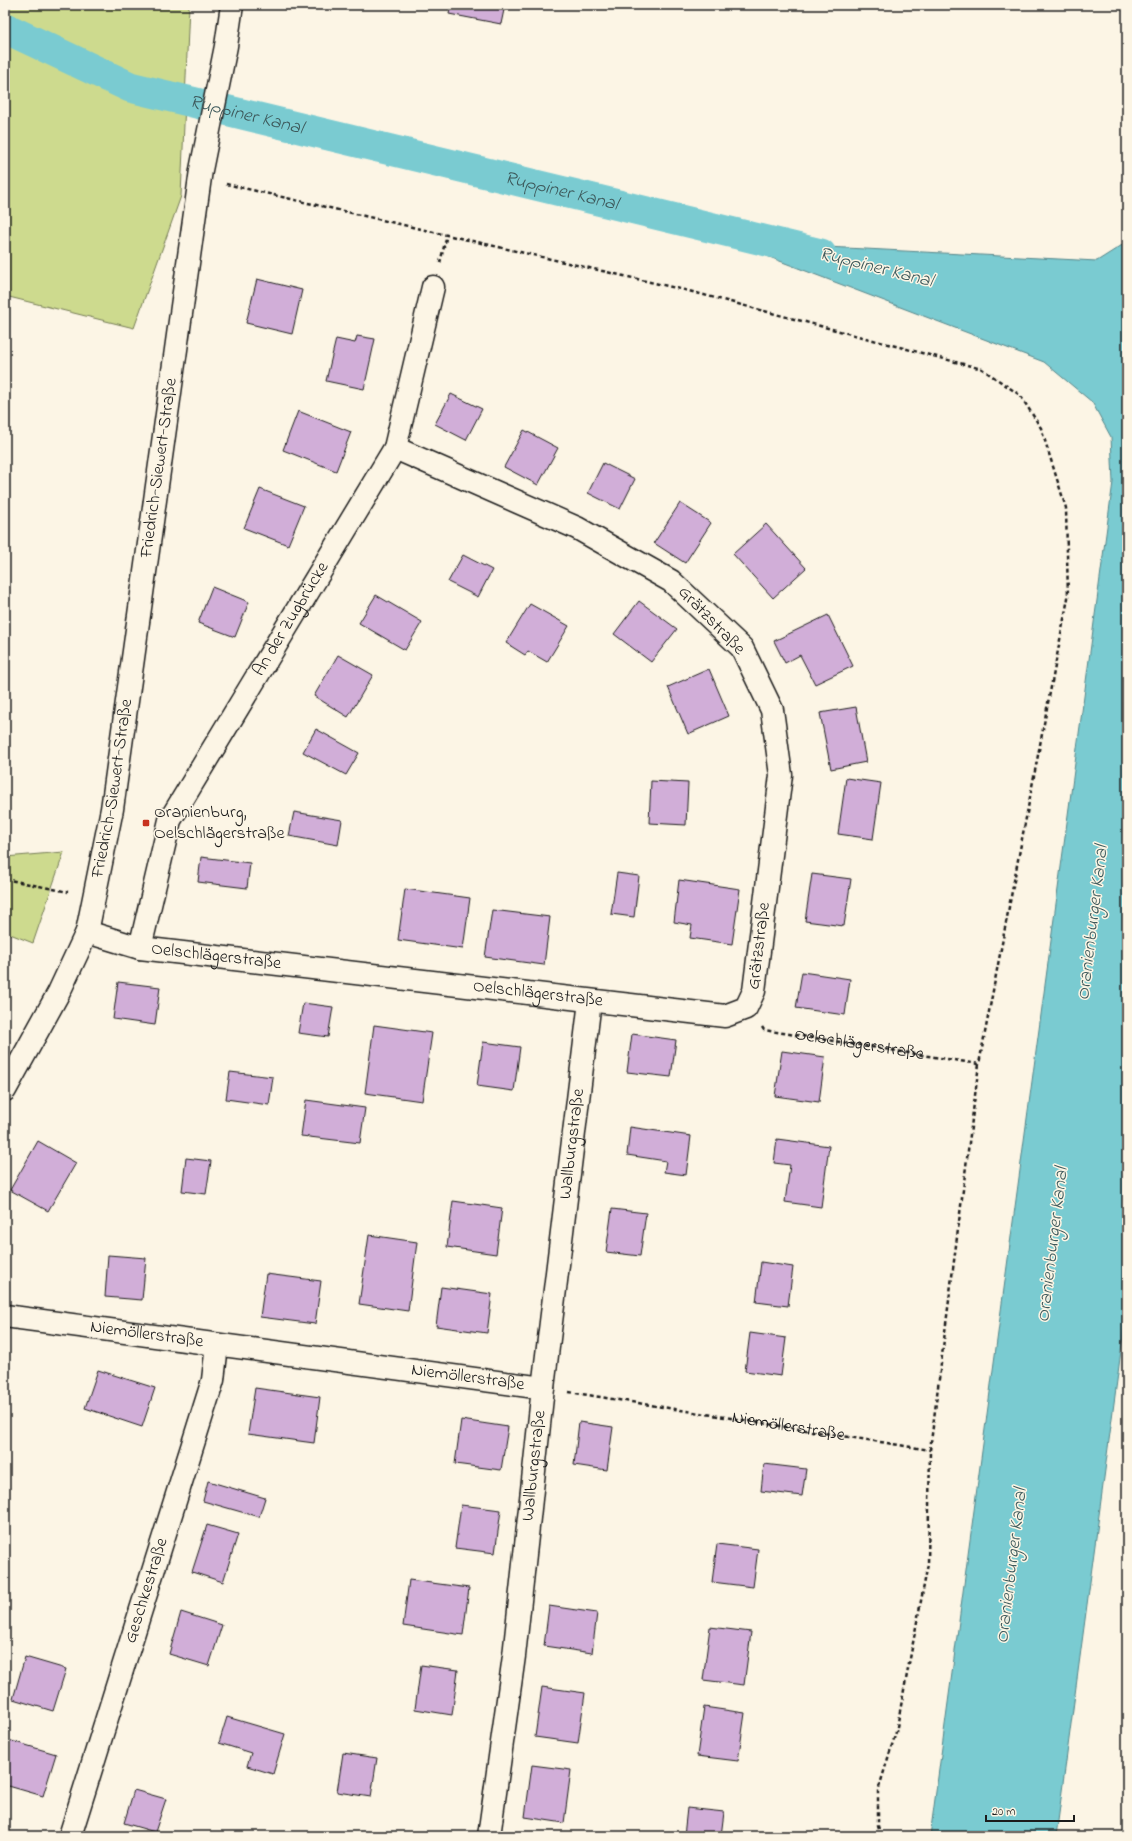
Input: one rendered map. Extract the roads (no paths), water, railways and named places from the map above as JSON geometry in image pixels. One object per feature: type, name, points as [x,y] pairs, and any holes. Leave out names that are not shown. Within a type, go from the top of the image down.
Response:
[{"type":"street","name":"Friedrich-Siewert-Straße","points":[[5,1090],[59,992],[87,932],[112,809],[201,170],[226,46],[232,5]]},
{"type":"street","name":"An der Zugbrücke","points":[[140,948],[170,820],[395,448],[434,287]]},
{"type":"street","name":"Grätzstraße","points":[[395,448],[577,528],[671,581],[742,648],[772,710],[782,775],[754,991],[746,1008]]},
{"type":"street","name":"Oelschlägerstraße","points":[[87,932],[140,948],[590,1001],[726,1016],[746,1008]]},
{"type":"street","name":"Wallburgstraße","points":[[489,1836],[514,1656],[543,1388],[590,1001]]},
{"type":"street","name":"Niemöllerstraße","points":[[5,1316],[543,1388]]},
{"type":"street","name":"Geschkestraße","points":[[70,1836],[213,1380],[217,1345]]},
{"type":"water","name":"Oranienburger Kanal","points":[[730,242],[1097,261],[1127,242],[1127,1306],[1056,1836],[930,1836],[1113,482],[1111,437],[1092,402],[1044,362]]},
{"type":"waterway","name":"Ruppiner Kanal","points":[[5,28],[130,87],[821,254]]},
{"type":"place","name":"Oranienburg, Oelschlägerstraße","points":[[146,823]]}]
